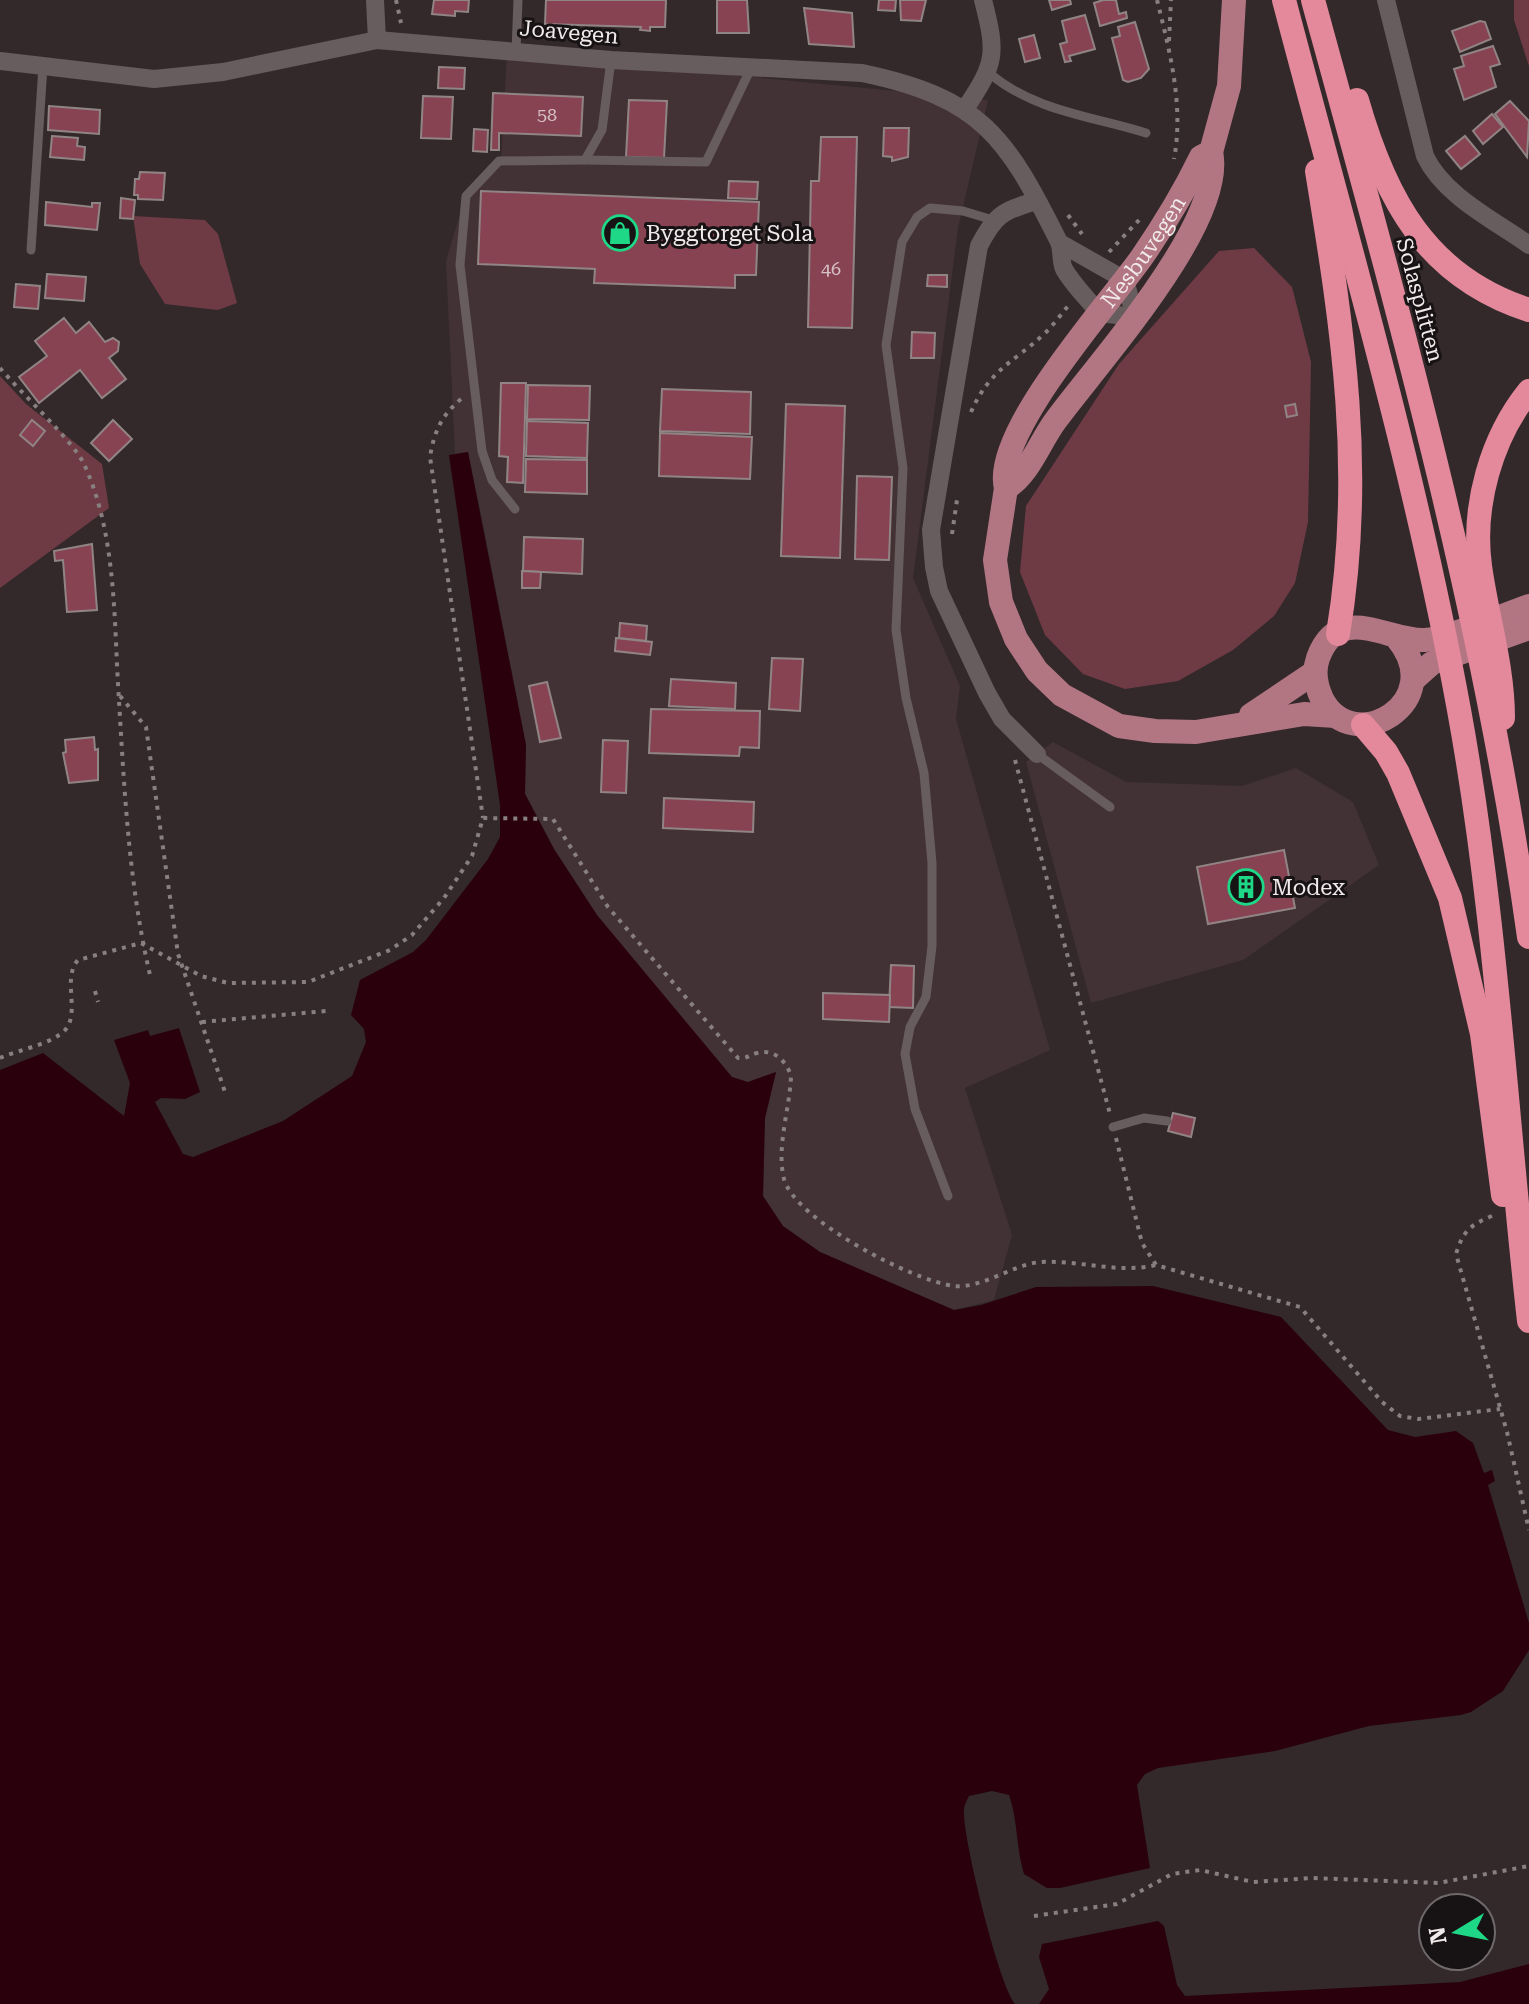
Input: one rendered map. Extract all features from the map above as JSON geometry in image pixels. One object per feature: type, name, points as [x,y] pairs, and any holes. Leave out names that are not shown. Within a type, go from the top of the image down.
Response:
[{"type":"highway","points":[[1284,0],[1409,470],[1439,604],[1484,861],[1529,1320]]},
{"type":"highway","points":[[1315,4],[1349,72],[1370,145],[1394,198],[1418,236],[1451,271],[1492,296],[1529,310]]},
{"type":"highway","name":"Solasplitten","points":[[1315,4],[1441,476],[1504,769]]},
{"type":"highway","points":[[1296,47],[1345,343],[1351,427],[1350,518],[1338,634]]},
{"type":"highway","points":[[1529,391],[1505,426],[1492,457],[1478,527],[1479,563],[1503,689],[1504,769],[1529,937]]},
{"type":"highway","points":[[1363,725],[1386,752],[1398,773],[1450,898],[1482,1034],[1507,1226],[1529,1320]]},
{"type":"main road","name":"Nesbuvegen","points":[[1234,0],[1229,86],[1211,152],[1201,157],[1177,204],[1024,421],[1002,475],[1006,488],[995,560],[1001,602],[1016,639],[1037,671],[1062,695],[1119,726],[1196,732],[1304,714],[1336,716]]},
{"type":"main road","points":[[1006,488],[1016,482],[1053,424],[1172,267],[1198,215],[1214,165],[1211,152]]},
{"type":"main road","points":[[1397,638],[1412,664],[1523,619]]},
{"type":"main road","points":[[1368,626],[1397,638],[1424,660],[1409,697],[1398,712],[1382,722],[1363,725],[1336,716],[1324,704],[1317,689],[1315,672],[1327,644],[1338,634],[1368,626]]},
{"type":"main road","points":[[1231,725],[1267,707],[1315,672]]},
{"type":"street","points":[[375,0],[377,40]]},
{"type":"street","points":[[965,109],[989,73],[991,30],[983,0]]},
{"type":"street","points":[[1386,0],[1425,156],[1433,171],[1454,191],[1529,245]]},
{"type":"street","name":"Joavegen","points":[[0,61],[154,79],[223,72],[377,40],[611,60],[862,73],[911,85],[965,109],[1013,154],[1060,243],[1063,268],[1099,313]]},
{"type":"street","points":[[1036,201],[1009,209],[993,220],[979,246],[931,530],[939,591],[1002,719],[1037,754]]},
{"type":"street","points":[[1060,243],[1125,280],[1135,317],[1099,313]]},
{"type":"lane","points":[[516,51],[518,0]]},
{"type":"lane","points":[[585,160],[602,130],[611,60]]},
{"type":"lane","points":[[31,250],[43,66]]},
{"type":"lane","points":[[515,509],[492,480],[482,451],[460,265],[466,196],[499,161],[706,162],[752,67]]},
{"type":"lane","points":[[989,73],[1016,95],[1037,104],[1146,133]]},
{"type":"lane","points":[[948,1196],[915,1109],[905,1054],[910,1027],[926,997],[932,946],[932,863],[924,773],[906,698],[896,630],[903,468],[886,345],[902,242],[917,217],[930,208],[963,211],[993,220]]},
{"type":"lane","points":[[1037,754],[1110,807]]},
{"type":"lane","points":[[1113,1127],[1144,1118],[1167,1121]]},
{"type":"path","points":[[1157,0],[1169,47],[1179,134],[1173,163]]},
{"type":"path","points":[[1169,47],[1171,0]]},
{"type":"path","points":[[1107,254],[1144,215]]},
{"type":"path","points":[[969,425],[971,410],[987,382],[1006,361],[1044,334],[1075,297]]},
{"type":"path","points":[[0,368],[82,460],[102,512],[141,943],[151,979]]},
{"type":"path","points":[[0,1058],[57,1037],[67,1030],[71,1016],[69,974],[78,960],[141,943],[201,976],[228,983],[308,982],[390,950],[412,935],[444,898],[472,856],[483,818],[430,457],[434,433],[446,412],[475,387]]},
{"type":"path","points":[[952,547],[959,488]]},
{"type":"path","points":[[119,694],[146,727],[167,895],[181,964],[225,1092]]},
{"type":"path","points":[[1002,719],[1142,1243],[1156,1265]]},
{"type":"path","points":[[483,818],[553,819],[608,907],[738,1058],[765,1054],[787,1063],[791,1076],[782,1161],[784,1178],[789,1193],[812,1218],[910,1271],[955,1286],[1036,1263],[1135,1270],[1156,1265],[1300,1307],[1382,1402],[1400,1416],[1418,1419],[1500,1409]]},
{"type":"path","points":[[95,991],[98,1002]]},
{"type":"path","points":[[202,1022],[326,1011]]},
{"type":"path","points":[[1492,1216],[1470,1224],[1461,1236],[1456,1254],[1500,1409],[1529,1530]]},
{"type":"path","points":[[1034,1916],[1117,1904],[1172,1874],[1200,1870],[1253,1882],[1312,1878],[1438,1883],[1529,1866]]},
{"type":"shaded area","points":[[1514,0],[1529,0],[1529,66],[1514,20]]},
{"type":"shaded area","points":[[507,53],[988,100],[958,228],[913,578],[960,686],[956,719],[1050,1050],[965,1088],[1012,1235],[994,1300],[954,1310],[820,1252],[783,1226],[763,1196],[765,1118],[776,1072],[748,1082],[732,1077],[687,1027],[597,915],[554,849],[525,793],[526,745],[481,514],[468,452],[455,454],[446,261],[463,204],[501,161]]},
{"type":"shaded area","points":[[133,216],[205,220],[218,234],[237,303],[218,310],[165,304],[140,264]]},
{"type":"shaded area","points":[[1254,248],[1292,287],[1311,362],[1308,522],[1295,583],[1274,616],[1233,650],[1178,681],[1125,689],[1083,674],[1045,635],[1020,572],[1026,506],[1119,364],[1219,251]]},
{"type":"shaded area","points":[[0,376],[26,404],[102,464],[109,508],[0,588]]},
{"type":"shaded area","points":[[468,452],[526,745],[525,794],[554,849],[597,915],[732,1077],[748,1082],[776,1072],[765,1118],[763,1196],[783,1226],[820,1252],[954,1310],[981,1305],[1036,1287],[1153,1286],[1281,1317],[1388,1430],[1415,1437],[1456,1431],[1473,1443],[1484,1473],[1492,1470],[1495,1481],[1488,1485],[1529,1623],[1529,1650],[1503,1691],[1471,1712],[1369,1726],[1275,1751],[1158,1768],[1145,1774],[1137,1785],[1150,1868],[1060,1888],[1047,1888],[1024,1874],[1009,1795],[992,1791],[969,1796],[964,1814],[976,1881],[1000,1970],[1015,2004],[0,2004],[0,1070],[43,1053],[124,1116],[130,1083],[114,1040],[148,1030],[150,1036],[179,1028],[200,1092],[185,1099],[161,1098],[155,1102],[183,1154],[193,1157],[283,1121],[352,1076],[366,1042],[364,1029],[351,1015],[360,980],[413,952],[426,940],[488,859],[500,837],[500,805],[449,455]]},
{"type":"shaded area","points":[[1053,742],[1126,782],[1242,786],[1296,768],[1353,802],[1379,865],[1243,960],[1091,1003],[1026,762]]},
{"type":"shaded area","points":[[1158,1921],[1164,1926],[1177,1985],[1185,1996],[1460,1982],[1529,1964],[1529,2004],[1039,2004],[1049,1989],[1039,1957],[1042,1944]]},
{"type":"building","points":[[434,0],[469,0],[468,12],[455,11],[455,16],[432,14]]},
{"type":"building","points":[[546,0],[666,0],[665,27],[650,27],[650,31],[640,30],[641,27],[545,24]]},
{"type":"building","points":[[717,0],[747,0],[749,33],[717,33]]},
{"type":"building","points":[[879,0],[896,0],[895,11],[878,10]]},
{"type":"building","points":[[900,0],[926,0],[921,21],[901,20]]},
{"type":"building","points":[[1049,0],[1070,0],[1071,4],[1052,10]]},
{"type":"building","points":[[1116,0],[1119,14],[1126,12],[1127,18],[1100,26],[1094,3]]},
{"type":"building","points":[[804,8],[852,13],[854,47],[809,44]]},
{"type":"building","points":[[1085,15],[1095,49],[1069,56],[1071,61],[1065,62],[1060,44],[1067,42],[1062,21]]},
{"type":"building","points":[[1135,22],[1149,69],[1141,78],[1128,82],[1123,80],[1112,38],[1120,36],[1118,27]]},
{"type":"building","points":[[1485,22],[1491,39],[1460,52],[1452,31]]},
{"type":"building","points":[[1034,35],[1040,58],[1025,62],[1019,39]]},
{"type":"building","points":[[1493,46],[1500,64],[1490,67],[1496,87],[1464,100],[1454,69],[1464,66],[1461,56]]},
{"type":"building","points":[[439,67],[465,68],[464,89],[438,88]]},
{"type":"building","points":[[493,93],[583,97],[581,136],[499,133],[499,150],[491,150]]},
{"type":"building","points":[[423,96],[453,97],[451,139],[421,138]]},
{"type":"building","points":[[629,100],[667,101],[664,158],[626,157]]},
{"type":"building","points":[[1510,101],[1529,121],[1527,157],[1495,114]]},
{"type":"building","points":[[49,106],[100,110],[99,134],[48,130]]},
{"type":"building","points":[[1492,114],[1503,127],[1483,144],[1473,131]]},
{"type":"building","points":[[884,128],[909,128],[908,157],[892,161],[892,157],[883,156]]},
{"type":"building","points":[[474,129],[488,130],[487,152],[473,151]]},
{"type":"building","points":[[52,136],[78,138],[77,146],[85,147],[84,160],[50,157]]},
{"type":"building","points":[[1465,136],[1480,154],[1461,169],[1446,151]]},
{"type":"building","points":[[821,137],[857,137],[852,328],[808,327],[811,181],[819,181]]},
{"type":"building","points":[[140,172],[165,173],[163,200],[138,199],[138,195],[134,195],[135,179],[139,179]]},
{"type":"building","points":[[729,181],[758,182],[757,199],[728,198]]},
{"type":"building","points":[[481,191],[759,202],[756,275],[735,275],[735,288],[594,283],[595,269],[478,264]]},
{"type":"building","points":[[121,198],[135,200],[133,219],[120,218]]},
{"type":"building","points":[[46,202],[92,207],[92,203],[100,203],[97,230],[45,225]]},
{"type":"building","points":[[47,274],[86,277],[84,301],[45,298]]},
{"type":"building","points":[[928,275],[947,275],[947,287],[927,286]]},
{"type":"building","points":[[16,284],[40,286],[38,309],[14,307]]},
{"type":"building","points":[[64,318],[76,333],[89,322],[105,342],[113,338],[119,342],[118,351],[109,358],[126,379],[102,398],[80,370],[39,403],[19,377],[47,356],[35,341]]},
{"type":"building","points":[[912,332],[935,333],[934,358],[911,358]]},
{"type":"building","points":[[501,383],[526,383],[523,483],[507,482],[508,457],[499,456]]},
{"type":"building","points":[[528,385],[590,386],[589,420],[527,419]]},
{"type":"building","points":[[662,389],[751,392],[750,434],[660,431]]},
{"type":"building","points":[[786,404],[845,406],[840,558],[781,556]]},
{"type":"building","points":[[1295,404],[1297,415],[1287,417],[1285,406]]},
{"type":"building","points":[[32,420],[45,431],[33,446],[20,435]]},
{"type":"building","points":[[113,420],[132,439],[109,461],[91,443]]},
{"type":"building","points":[[527,421],[588,423],[587,458],[526,456]]},
{"type":"building","points":[[660,433],[752,437],[750,479],[659,476]]},
{"type":"building","points":[[526,459],[587,460],[587,494],[525,492]]},
{"type":"building","points":[[857,476],[892,477],[889,560],[855,559]]},
{"type":"building","points":[[524,537],[583,539],[582,574],[523,571]]},
{"type":"building","points":[[92,544],[97,610],[67,612],[63,560],[55,561],[54,551]]},
{"type":"building","points":[[522,571],[541,572],[540,588],[522,588]]},
{"type":"building","points":[[620,623],[647,626],[646,641],[619,638]]},
{"type":"building","points":[[616,638],[652,642],[650,655],[615,651]]},
{"type":"building","points":[[772,658],[803,659],[800,711],[769,709]]},
{"type":"building","points":[[671,679],[736,683],[735,709],[669,706]]},
{"type":"building","points":[[547,682],[561,738],[540,742],[529,686]]},
{"type":"building","points":[[651,709],[760,711],[759,748],[740,747],[739,756],[649,753]]},
{"type":"building","points":[[94,737],[95,750],[98,749],[98,780],[69,783],[63,753],[66,752],[65,740]]},
{"type":"building","points":[[603,740],[628,741],[626,793],[601,792]]},
{"type":"building","points":[[664,798],[754,802],[753,832],[663,828]]},
{"type":"building","name":"Modex","points":[[1284,850],[1295,908],[1208,924],[1197,867]]},
{"type":"building","points":[[891,965],[914,966],[913,1008],[889,1007]]},
{"type":"building","points":[[823,993],[890,995],[889,1022],[823,1019]]},
{"type":"building","points":[[1173,1113],[1195,1118],[1191,1137],[1168,1131]]},
{"type":"place","name":"Byggtorget Sola","points":[[620,233]]},
{"type":"place","name":"Modex","points":[[1246,887]]}]
